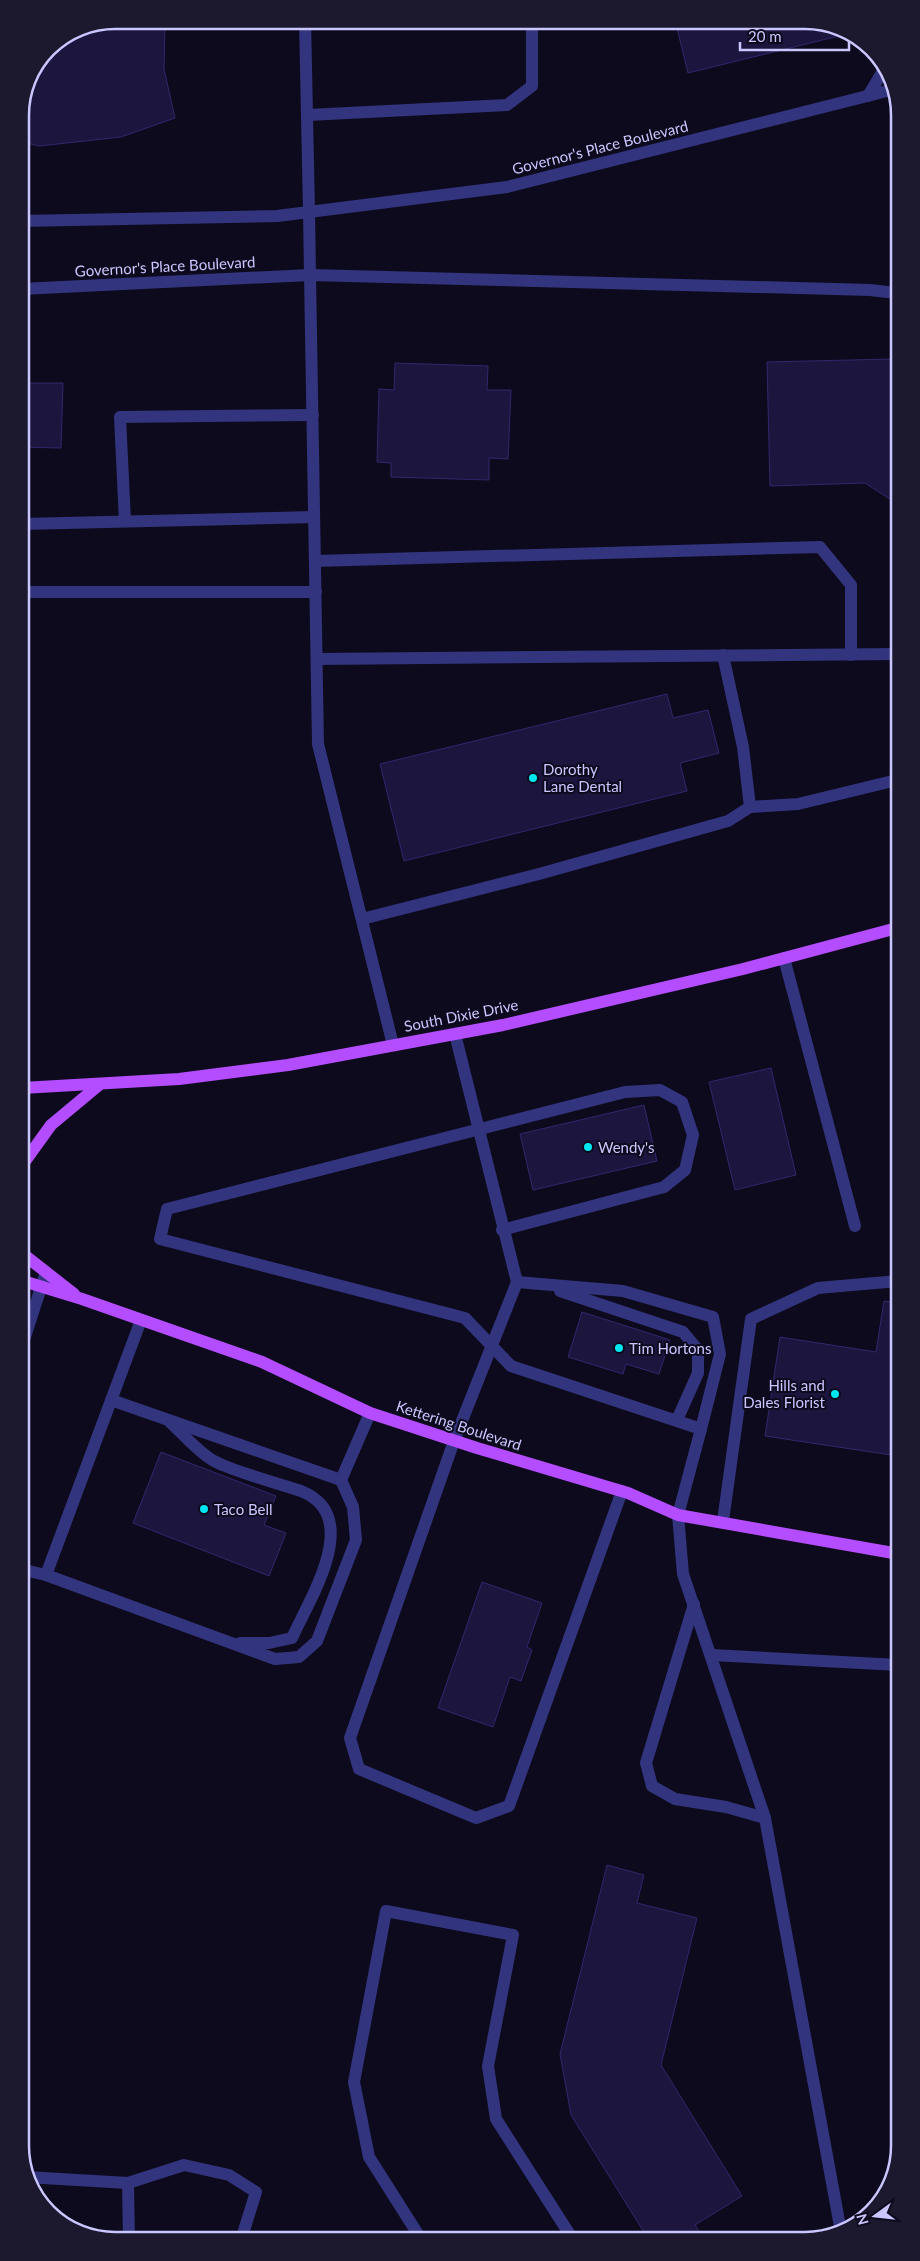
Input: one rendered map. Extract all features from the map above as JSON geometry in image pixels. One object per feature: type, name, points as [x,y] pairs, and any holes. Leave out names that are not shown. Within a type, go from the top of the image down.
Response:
[{"type":"main road","name":"South Dixie Drive","points":[[29,1088],[99,1085],[247,1071],[455,1034],[503,1025],[784,958],[891,930]]},
{"type":"main road","points":[[29,1156],[51,1125],[99,1085]]},
{"type":"main road","points":[[29,1259],[82,1299]]},
{"type":"main road","name":"Kettering Boulevard","points":[[29,1283],[82,1299],[262,1362],[370,1413],[454,1441],[622,1491],[678,1515],[723,1521],[891,1552]]},
{"type":"street","points":[[305,29],[318,744],[393,1045]]},
{"type":"street","points":[[308,115],[507,105],[532,86],[532,29]]},
{"type":"street","points":[[868,96],[881,75]]},
{"type":"street","name":"Governor's Place Boulevard","points":[[29,221],[277,216],[507,187],[888,91]]},
{"type":"street","name":"Governor's Place Boulevard","points":[[29,289],[310,276],[870,290],[891,292]]},
{"type":"street","points":[[125,521],[120,417],[313,415]]},
{"type":"street","points":[[29,524],[314,517]]},
{"type":"street","points":[[315,561],[820,547],[851,585],[851,655]]},
{"type":"street","points":[[29,592],[316,592]]},
{"type":"street","points":[[317,659],[891,654]]},
{"type":"street","points":[[722,655],[743,747],[750,808]]},
{"type":"street","points":[[362,919],[539,874],[728,821],[750,808],[798,804],[891,781]]},
{"type":"street","points":[[784,958],[855,1226]]},
{"type":"street","points":[[455,1034],[502,1230],[517,1282],[454,1441],[350,1738],[359,1770],[476,1818],[509,1806],[622,1491]]},
{"type":"street","points":[[502,1230],[664,1188],[685,1170],[692,1135],[682,1102],[660,1090],[625,1092],[167,1209],[160,1239],[465,1318],[511,1366],[701,1428]]},
{"type":"street","points":[[29,1325],[46,1272]]},
{"type":"street","points":[[517,1282],[623,1291],[713,1317],[720,1354],[678,1515],[684,1574],[765,1818],[840,2225]]},
{"type":"street","points":[[723,1521],[751,1319],[818,1288],[891,1283]]},
{"type":"street","points":[[539,1284],[683,1332],[698,1350],[698,1373],[677,1420]]},
{"type":"street","points":[[46,1575],[141,1320]]},
{"type":"street","points":[[29,1571],[46,1575],[276,1659],[298,1657],[317,1641],[356,1540],[353,1507],[341,1480],[111,1400]]},
{"type":"street","points":[[341,1480],[370,1413]]},
{"type":"street","points":[[168,1420],[213,1461],[303,1492],[320,1502],[332,1527],[329,1557],[292,1638],[269,1643],[230,1642]]},
{"type":"street","points":[[694,1604],[646,1763],[652,1786],[675,1799],[726,1808],[765,1818]]},
{"type":"street","points":[[712,1655],[891,1665]]},
{"type":"street","points":[[417,2232],[369,2157],[354,2082],[386,1910],[513,1935],[488,2066],[496,2119],[568,2232]]},
{"type":"street","points":[[35,2178],[128,2183],[184,2166],[229,2175],[256,2192],[244,2232]]},
{"type":"street","points":[[128,2183],[129,2232]]},
{"type":"building","points":[[104,29],[165,29],[164,69],[175,118],[121,137],[39,146],[29,143],[29,109],[32,93],[38,77],[47,62],[58,50],[72,40],[87,33]]},
{"type":"building","points":[[677,29],[811,29],[840,36],[688,73]]},
{"type":"building","points":[[891,359],[891,500],[865,483],[770,486],[767,362]]},
{"type":"building","points":[[395,363],[488,366],[487,390],[511,390],[508,459],[489,458],[489,480],[391,477],[391,463],[377,462],[379,389],[394,390]]},
{"type":"building","points":[[29,383],[63,383],[61,448],[29,447]]},
{"type":"building","name":"Dorothy Lane Dental","points":[[667,694],[673,718],[708,710],[719,753],[680,763],[687,791],[404,861],[380,764]]},
{"type":"building","points":[[771,1068],[796,1175],[735,1190],[709,1082]]},
{"type":"building","name":"Wendy's","points":[[644,1105],[657,1161],[533,1190],[520,1134]]},
{"type":"building","name":"Hills and Dales Florist","points":[[884,1301],[891,1302],[891,1455],[765,1436],[780,1337],[876,1352]]},
{"type":"building","name":"Tim Hortons","points":[[582,1312],[670,1340],[659,1374],[626,1364],[623,1374],[568,1357]]},
{"type":"building","name":"Taco Bell","points":[[161,1452],[276,1496],[264,1525],[286,1533],[269,1576],[133,1523]]},
{"type":"building","points":[[482,1582],[542,1603],[527,1647],[532,1650],[521,1681],[510,1677],[493,1727],[438,1708]]},
{"type":"building","points":[[607,1865],[644,1875],[637,1903],[697,1918],[661,2065],[742,2196],[695,2225],[700,2232],[644,2232],[571,2115],[560,2054]]},
{"type":"place","name":"Dorothy Lane Dental","points":[[533,778]]},
{"type":"place","name":"Wendy's","points":[[588,1147]]},
{"type":"place","name":"Tim Hortons","points":[[619,1348]]},
{"type":"place","name":"Hills and Dales Florist","points":[[835,1394]]},
{"type":"place","name":"Taco Bell","points":[[204,1509]]}]
